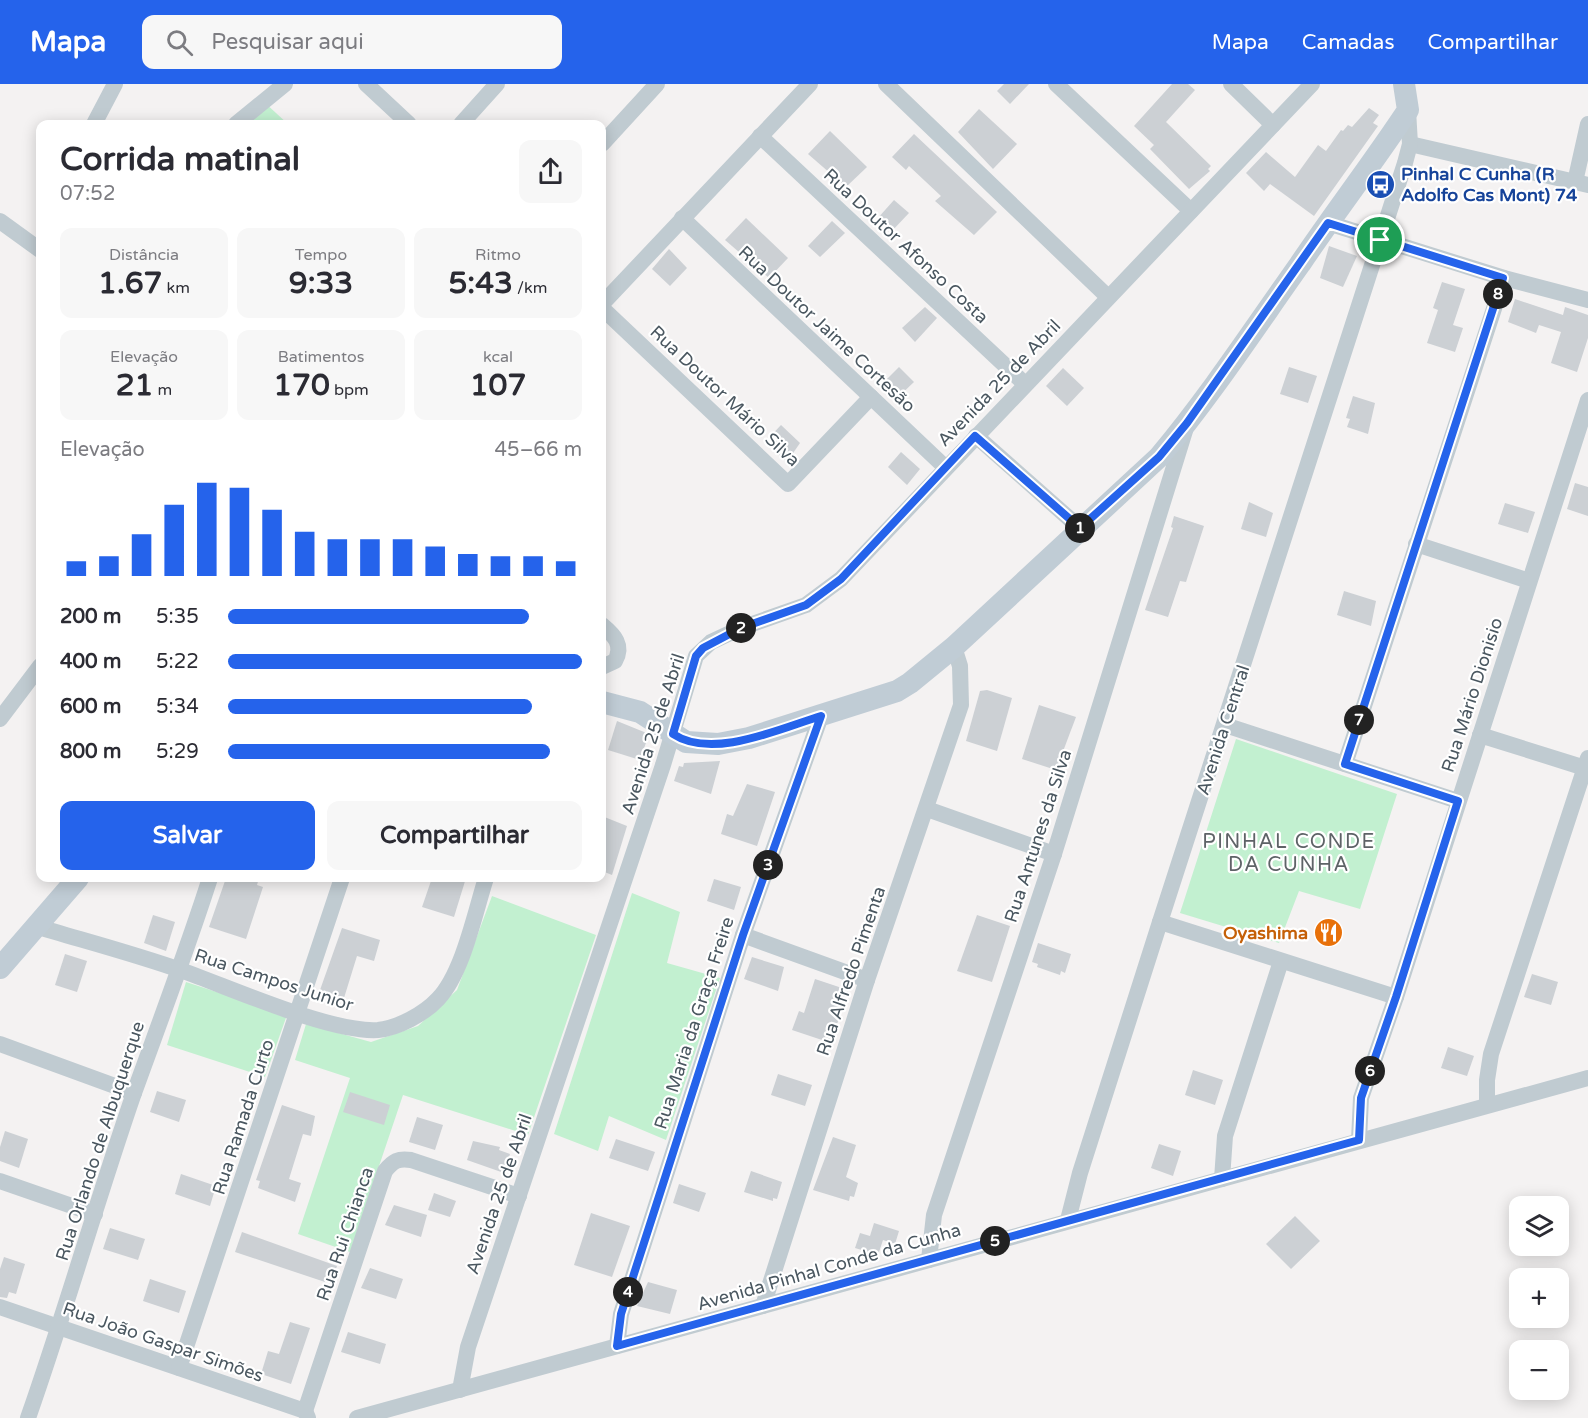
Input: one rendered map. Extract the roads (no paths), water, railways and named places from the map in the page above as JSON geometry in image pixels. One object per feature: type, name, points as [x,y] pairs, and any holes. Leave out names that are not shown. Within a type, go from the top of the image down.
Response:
[{"type":"street","points":[[96,120],[115,84]]},
{"type":"street","points":[[241,120],[285,84]]},
{"type":"street","points":[[366,84],[405,120]]},
{"type":"street","points":[[464,120],[497,84]]},
{"type":"street","points":[[606,140],[657,84]]},
{"type":"street","points":[[606,302],[810,84]]},
{"type":"street","points":[[886,84],[1108,297]]},
{"type":"street","points":[[1056,84],[1191,211]]},
{"type":"street","points":[[1231,84],[1273,125]]},
{"type":"street","name":"Avenida 25 de Abril","points":[[460,1390],[468,1347],[673,734],[696,656],[703,648],[741,628],[806,605],[841,579],[1312,84]]},
{"type":"street","points":[[1404,84],[1410,144],[1581,184],[1588,124]]},
{"type":"street","points":[[606,703],[640,712],[686,742],[695,745],[718,744],[749,738],[821,716],[897,691],[910,683],[954,647],[1159,457],[1187,423],[1328,223],[1366,175],[1408,110]]},
{"type":"street","name":"Rua Doutor Afonso Costa","points":[[760,136],[1025,384]]},
{"type":"street","name":"Avenida Central","points":[[1068,1220],[1080,1173],[1410,144]]},
{"type":"street","name":"Rua Doutor Jaime Cortesão","points":[[682,218],[946,468]]},
{"type":"street","points":[[0,221],[36,247]]},
{"type":"street","points":[[1328,223],[1503,278],[1588,300]]},
{"type":"street","points":[[1345,764],[1503,278]]},
{"type":"street","name":"Rua Doutor Mário Silva","points":[[606,310],[788,484],[871,397]]},
{"type":"street","name":"Rua Mário Dionisio","points":[[1359,1140],[1361,1098],[1396,997],[1588,400]]},
{"type":"street","name":"Rua Antunes da Silva","points":[[929,1260],[929,1238],[934,1215],[1054,854],[1187,423]]},
{"type":"street","points":[[975,436],[1080,528]]},
{"type":"street","points":[[1416,544],[1529,581]]},
{"type":"street","points":[[606,629],[617,640],[620,650],[615,661],[606,665]]},
{"type":"street","name":"Rua Alfredo Pimenta","points":[[763,1306],[867,980],[961,705],[960,666],[954,647]]},
{"type":"street","points":[[0,718],[36,671]]},
{"type":"street","name":"Rua Maria da Graça Freire","points":[[617,1346],[621,1314],[743,935],[821,716]]},
{"type":"street","points":[[1225,725],[1458,801]]},
{"type":"street","points":[[1480,735],[1586,763],[1491,1054],[1486,1080],[1487,1104]]},
{"type":"street","points":[[927,809],[1054,854]]},
{"type":"street","points":[[0,968],[74,882]]},
{"type":"street","name":"Rua Orlando de Albuquerque","points":[[28,1418],[60,1328],[134,1093],[180,970],[209,882]]},
{"type":"street","name":"Rua Ramada Curto","points":[[179,1368],[341,882]]},
{"type":"street","name":"Rua Campos Junior","points":[[35,926],[180,970],[298,1012],[345,1026],[379,1030],[409,1020],[440,998],[456,969],[485,882]]},
{"type":"street","points":[[1160,922],[1396,997]]},
{"type":"street","points":[[743,935],[867,980]]},
{"type":"street","points":[[1222,1179],[1225,1136],[1281,961]]},
{"type":"street","points":[[0,1044],[134,1093]]},
{"type":"street","name":"Avenida Pinhal Conde da Cunha","points":[[357,1418],[1487,1104],[1588,1078]]},
{"type":"street","name":"Rua Rui Chianca","points":[[307,1414],[386,1171],[392,1163],[401,1159],[411,1160],[519,1197]]},
{"type":"street","points":[[0,1181],[95,1214]]},
{"type":"street","name":"Rua João Gaspar Simões","points":[[0,1307],[307,1414]]},
{"type":"place","name":"Pinhal C Cunha (R Adolfo Cas Mont) 74","points":[[1380,184]]},
{"type":"place","name":"Oyashima","points":[[1329,933]]},
{"type":"district","name":"PINHAL CONDE DA CUNHA","points":[[1289,852]]}]
